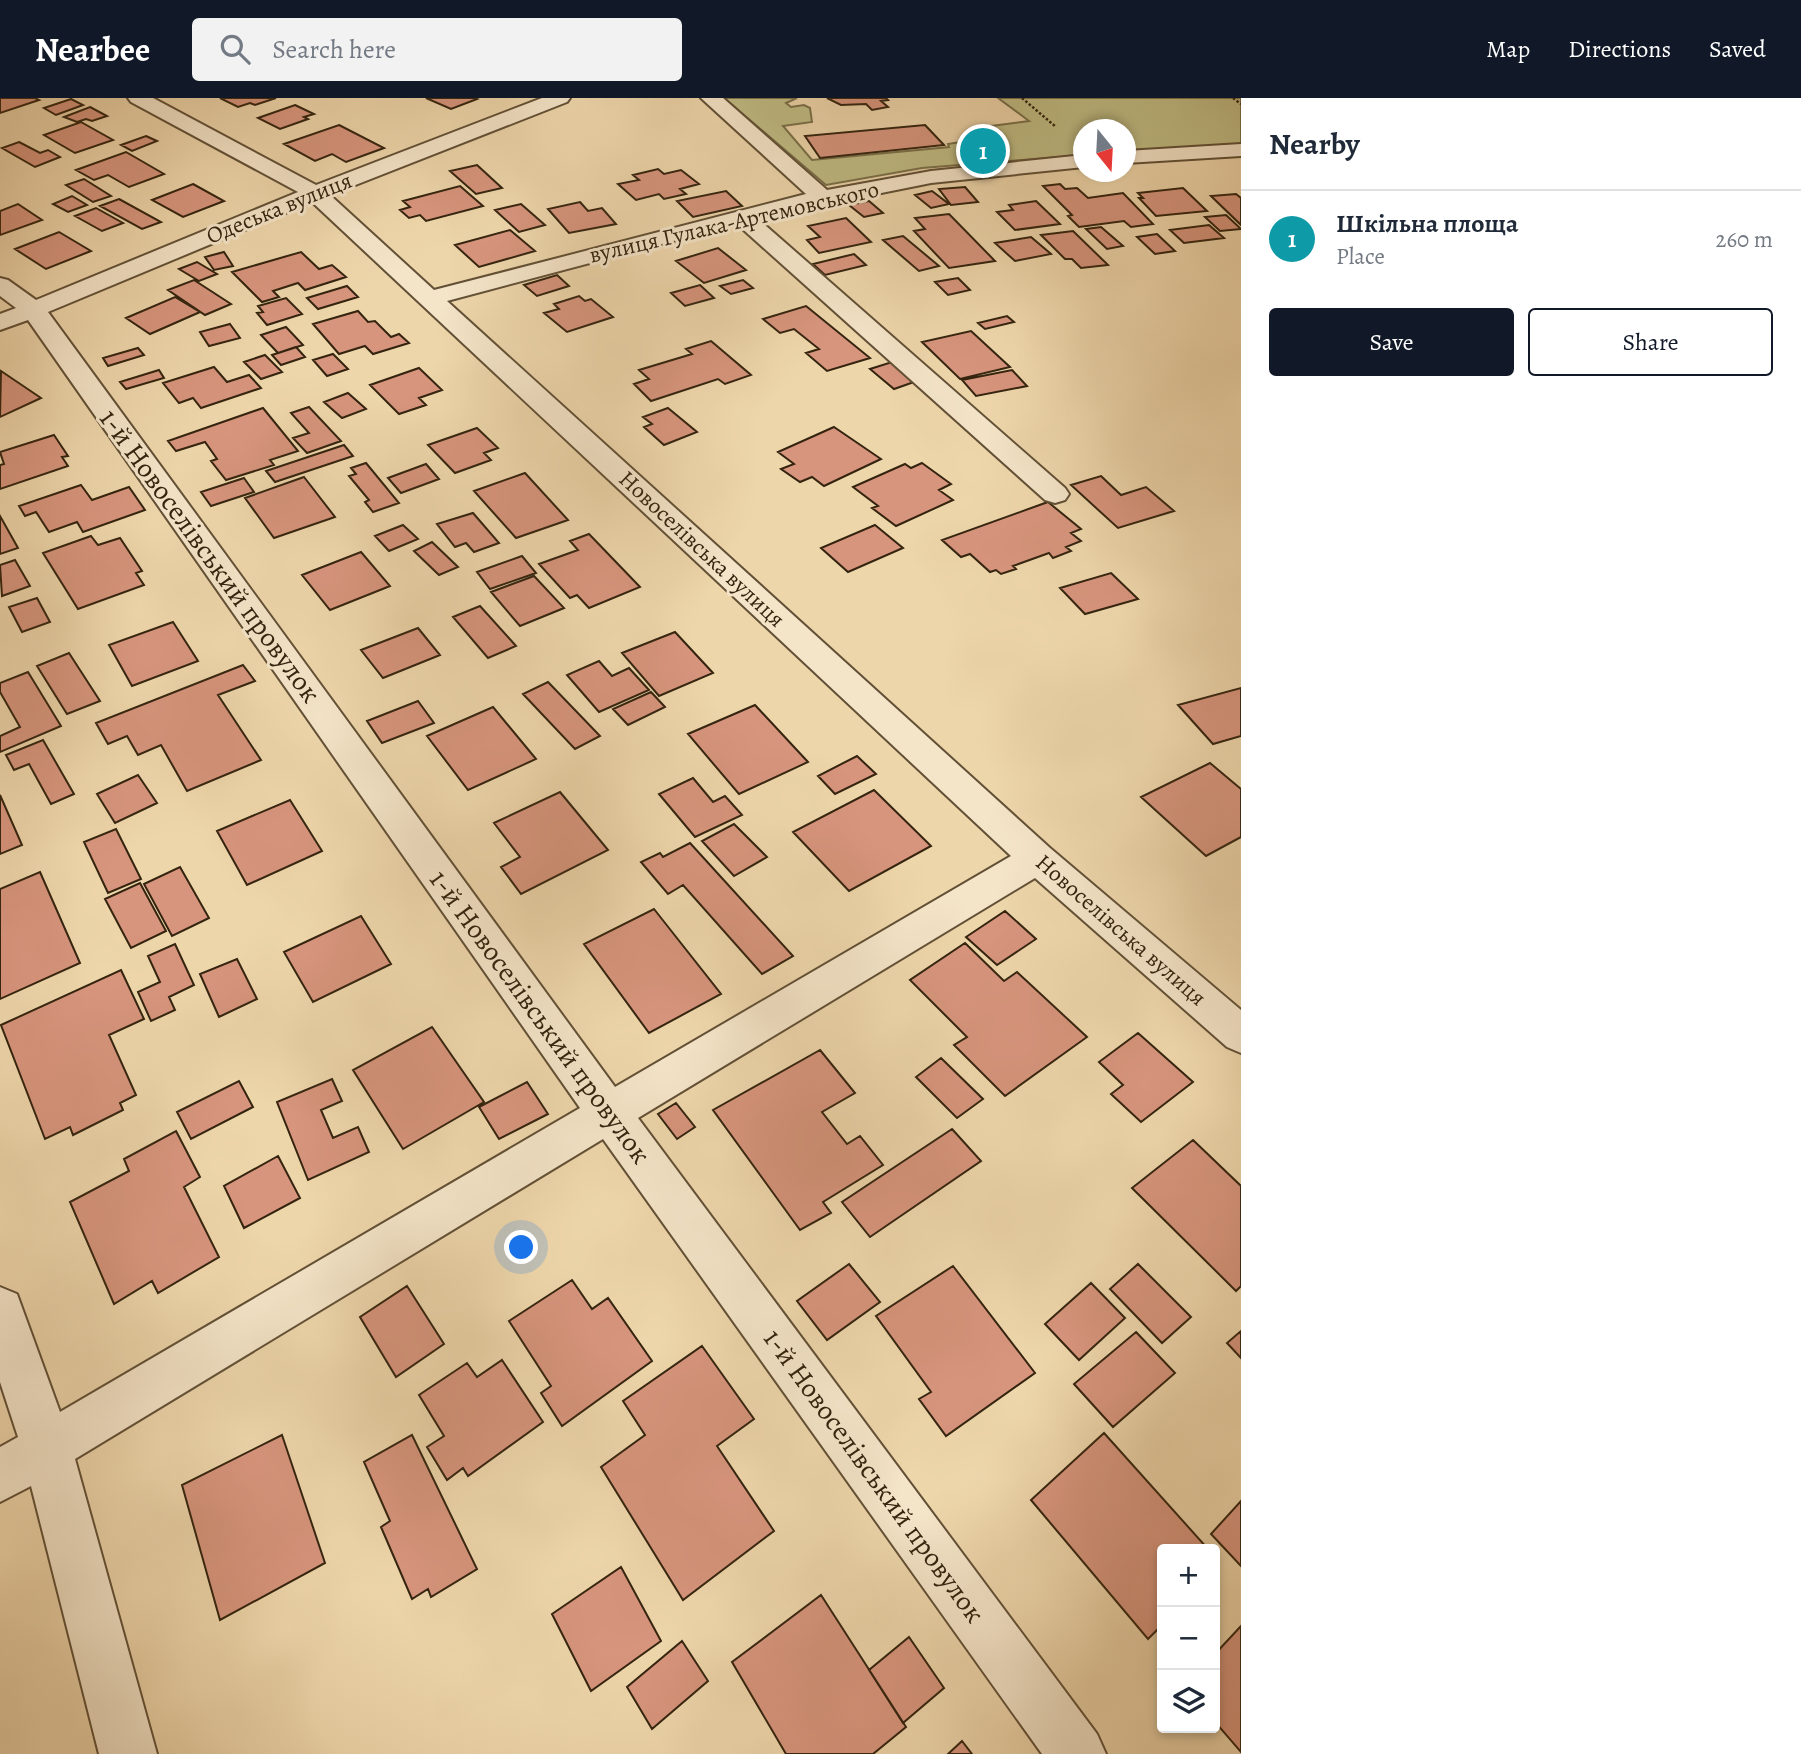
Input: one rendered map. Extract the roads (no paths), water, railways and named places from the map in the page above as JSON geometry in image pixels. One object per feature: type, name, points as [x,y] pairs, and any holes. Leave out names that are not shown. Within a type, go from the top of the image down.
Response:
[{"type":"street","name":"Новоселівська вулиця","points":[[138,98],[315,193],[1037,858],[1241,1035]]},
{"type":"street","name":"Одеська вулиця","points":[[17,316],[315,193],[560,98]]},
{"type":"street","points":[[711,98],[822,198]]},
{"type":"street","points":[[1136,156],[1241,150]]},
{"type":"street","name":"вулиця Гулака-Артемовського","points":[[430,298],[741,216],[822,198],[931,177],[1073,162]]},
{"type":"street","points":[[741,216],[1055,494]]},
{"type":"street","name":"1-й Новоселівський провулок","points":[[0,285],[17,316],[608,1112],[1077,1754]]},
{"type":"street","points":[[0,1476],[1037,858]]},
{"type":"street","points":[[0,1311],[47,1448],[128,1754]]},
{"type":"place","name":"Шкільна площа","points":[[983,151]]}]
